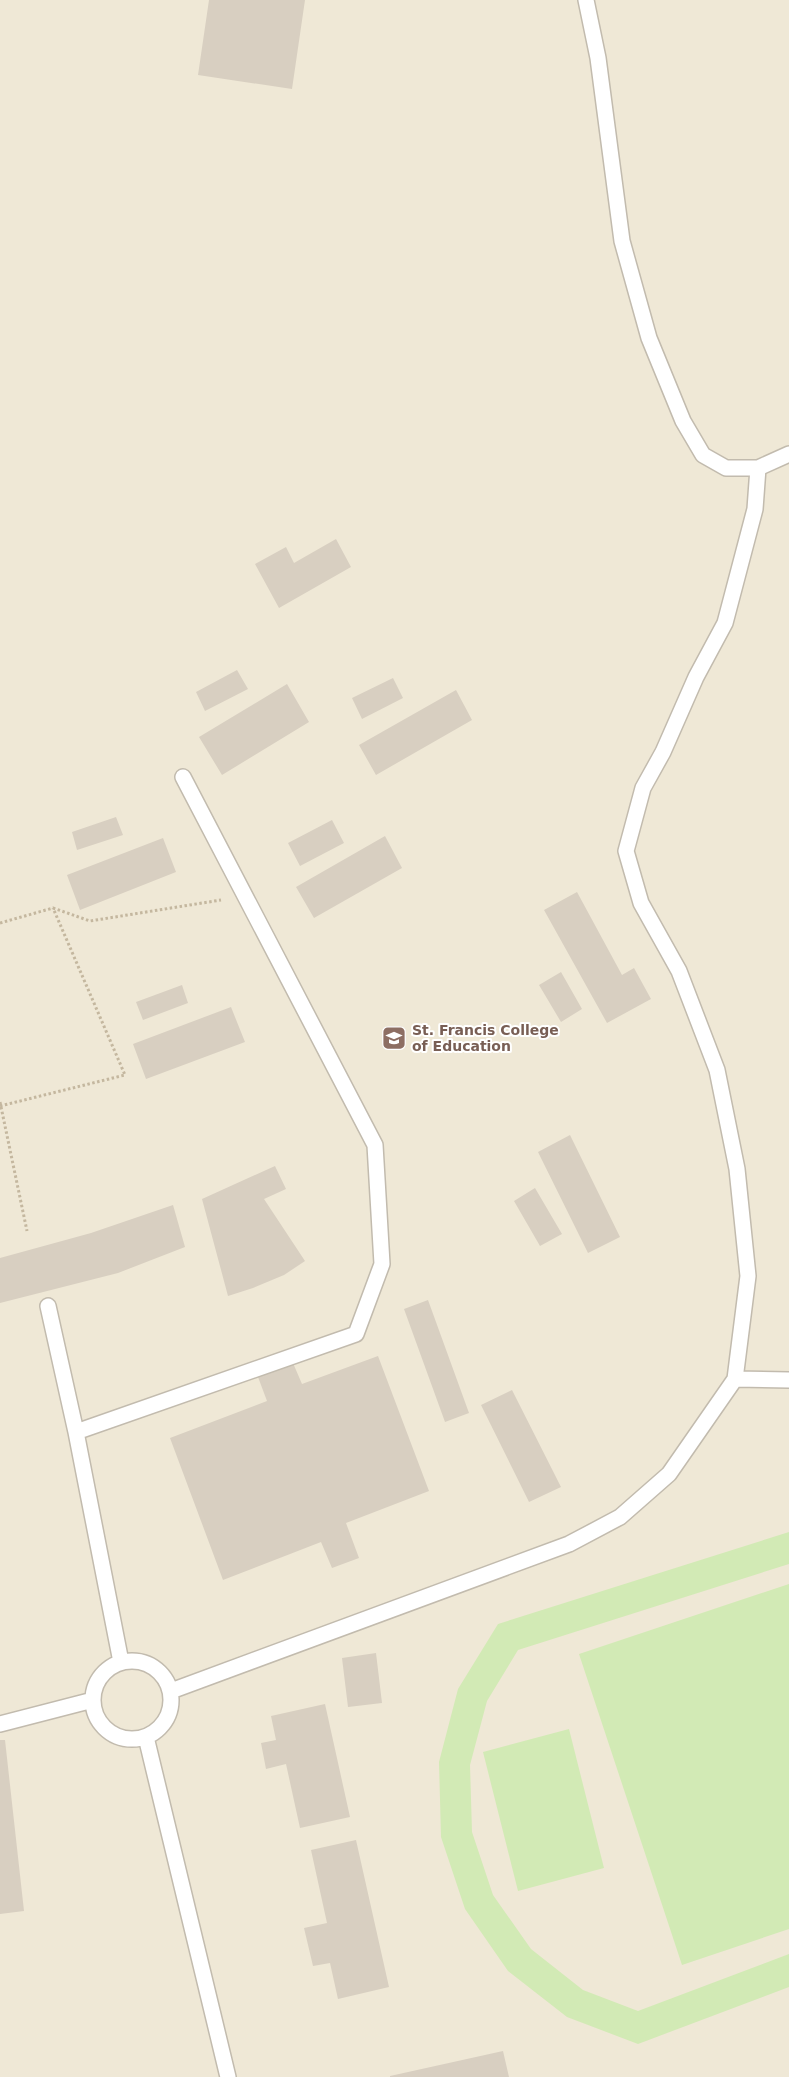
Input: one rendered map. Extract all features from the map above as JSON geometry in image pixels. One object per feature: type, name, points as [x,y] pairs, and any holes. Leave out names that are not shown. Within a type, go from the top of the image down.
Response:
[{"type":"lane","points":[[586,0],[598,58],[622,241],[649,338],[683,421],[703,455],[726,468],[758,468],[789,454]]},
{"type":"lane","points":[[171,1691],[569,1544],[620,1517],[669,1474],[735,1379],[748,1276],[737,1169],[717,1070],[679,970],[641,903],[626,851],[643,788],[663,752],[696,677],[725,623],[754,509],[758,468]]},
{"type":"lane","points":[[76,1432],[356,1334],[382,1264],[375,1145],[183,777]]},
{"type":"lane","points":[[48,1306],[76,1432],[121,1662]]},
{"type":"lane","points":[[735,1379],[789,1380]]},
{"type":"lane","points":[[134,1660],[146,1663],[157,1669],[166,1679],[171,1691],[171,1705],[167,1719],[158,1730],[146,1737],[131,1740],[116,1736],[104,1728],[96,1715],[93,1700],[95,1688],[101,1676],[110,1667],[121,1662],[134,1660]]},
{"type":"lane","points":[[0,1724],[93,1700]]},
{"type":"lane","points":[[146,1737],[228,2077]]},
{"type":"path","points":[[0,923],[53,908],[90,921],[245,896]]},
{"type":"path","points":[[26,1230],[0,1104],[125,1075],[53,908]]},
{"type":"shaded area","name":"St. Francis College of Education","points":[[0,0],[789,0],[789,2077],[0,2077]]},
{"type":"green space","points":[[789,1532],[789,1564],[518,1650],[487,1701],[470,1765],[472,1832],[493,1895],[531,1949],[583,1990],[638,2011],[789,1954],[789,1987],[638,2044],[567,2017],[508,1971],[465,1909],[441,1837],[439,1762],[458,1689],[498,1624]]},
{"type":"green space","points":[[789,1584],[789,1929],[682,1965],[579,1654]]},
{"type":"green space","points":[[569,1729],[604,1868],[518,1891],[483,1752]]},
{"type":"building","points":[[209,0],[305,0],[292,89],[198,75]]},
{"type":"building","points":[[336,539],[351,567],[279,608],[255,564],[286,547],[294,563]]},
{"type":"building","points":[[237,670],[248,689],[205,711],[196,692]]},
{"type":"building","points":[[393,678],[403,698],[362,719],[352,698]]},
{"type":"building","points":[[287,684],[309,722],[222,775],[199,737]]},
{"type":"building","points":[[456,690],[472,720],[376,775],[359,745]]},
{"type":"building","points":[[116,817],[123,835],[77,850],[72,832]]},
{"type":"building","points":[[332,820],[344,843],[300,866],[288,843]]},
{"type":"building","points":[[385,836],[402,868],[314,918],[296,887]]},
{"type":"building","points":[[163,838],[176,872],[80,910],[67,875]]},
{"type":"building","points":[[577,892],[622,975],[634,968],[651,999],[607,1023],[544,910]]},
{"type":"building","points":[[561,972],[582,1009],[561,1022],[539,985]]},
{"type":"building","points":[[182,985],[188,1003],[143,1020],[136,1002]]},
{"type":"building","points":[[231,1007],[245,1042],[146,1079],[133,1044]]},
{"type":"building","points":[[570,1135],[620,1237],[588,1253],[538,1152]]},
{"type":"building","points":[[275,1166],[286,1189],[264,1199],[305,1261],[284,1275],[228,1296],[202,1199]]},
{"type":"building","points":[[535,1188],[562,1234],[540,1246],[514,1201]]},
{"type":"building","points":[[173,1205],[185,1247],[118,1273],[0,1303],[0,1258],[91,1233]]},
{"type":"building","points":[[428,1300],[469,1413],[445,1422],[404,1309]]},
{"type":"building","points":[[378,1356],[429,1491],[346,1523],[359,1558],[332,1568],[321,1542],[223,1580],[170,1438],[267,1401],[258,1377],[293,1363],[302,1384]]},
{"type":"building","points":[[512,1390],[561,1487],[529,1502],[481,1405]]},
{"type":"building","points":[[376,1653],[382,1703],[348,1707],[342,1658]]},
{"type":"building","points":[[325,1704],[350,1817],[300,1828],[286,1764],[266,1769],[261,1743],[276,1740],[271,1716]]},
{"type":"building","points":[[0,1740],[5,1740],[24,1911],[0,1914]]},
{"type":"building","points":[[356,1840],[389,1987],[338,1999],[330,1963],[313,1966],[304,1928],[327,1923],[311,1850]]},
{"type":"building","points":[[503,2051],[509,2077],[390,2077],[390,2076]]},
{"type":"place","name":"St. Francis College of Education","points":[[394,1038]]}]
